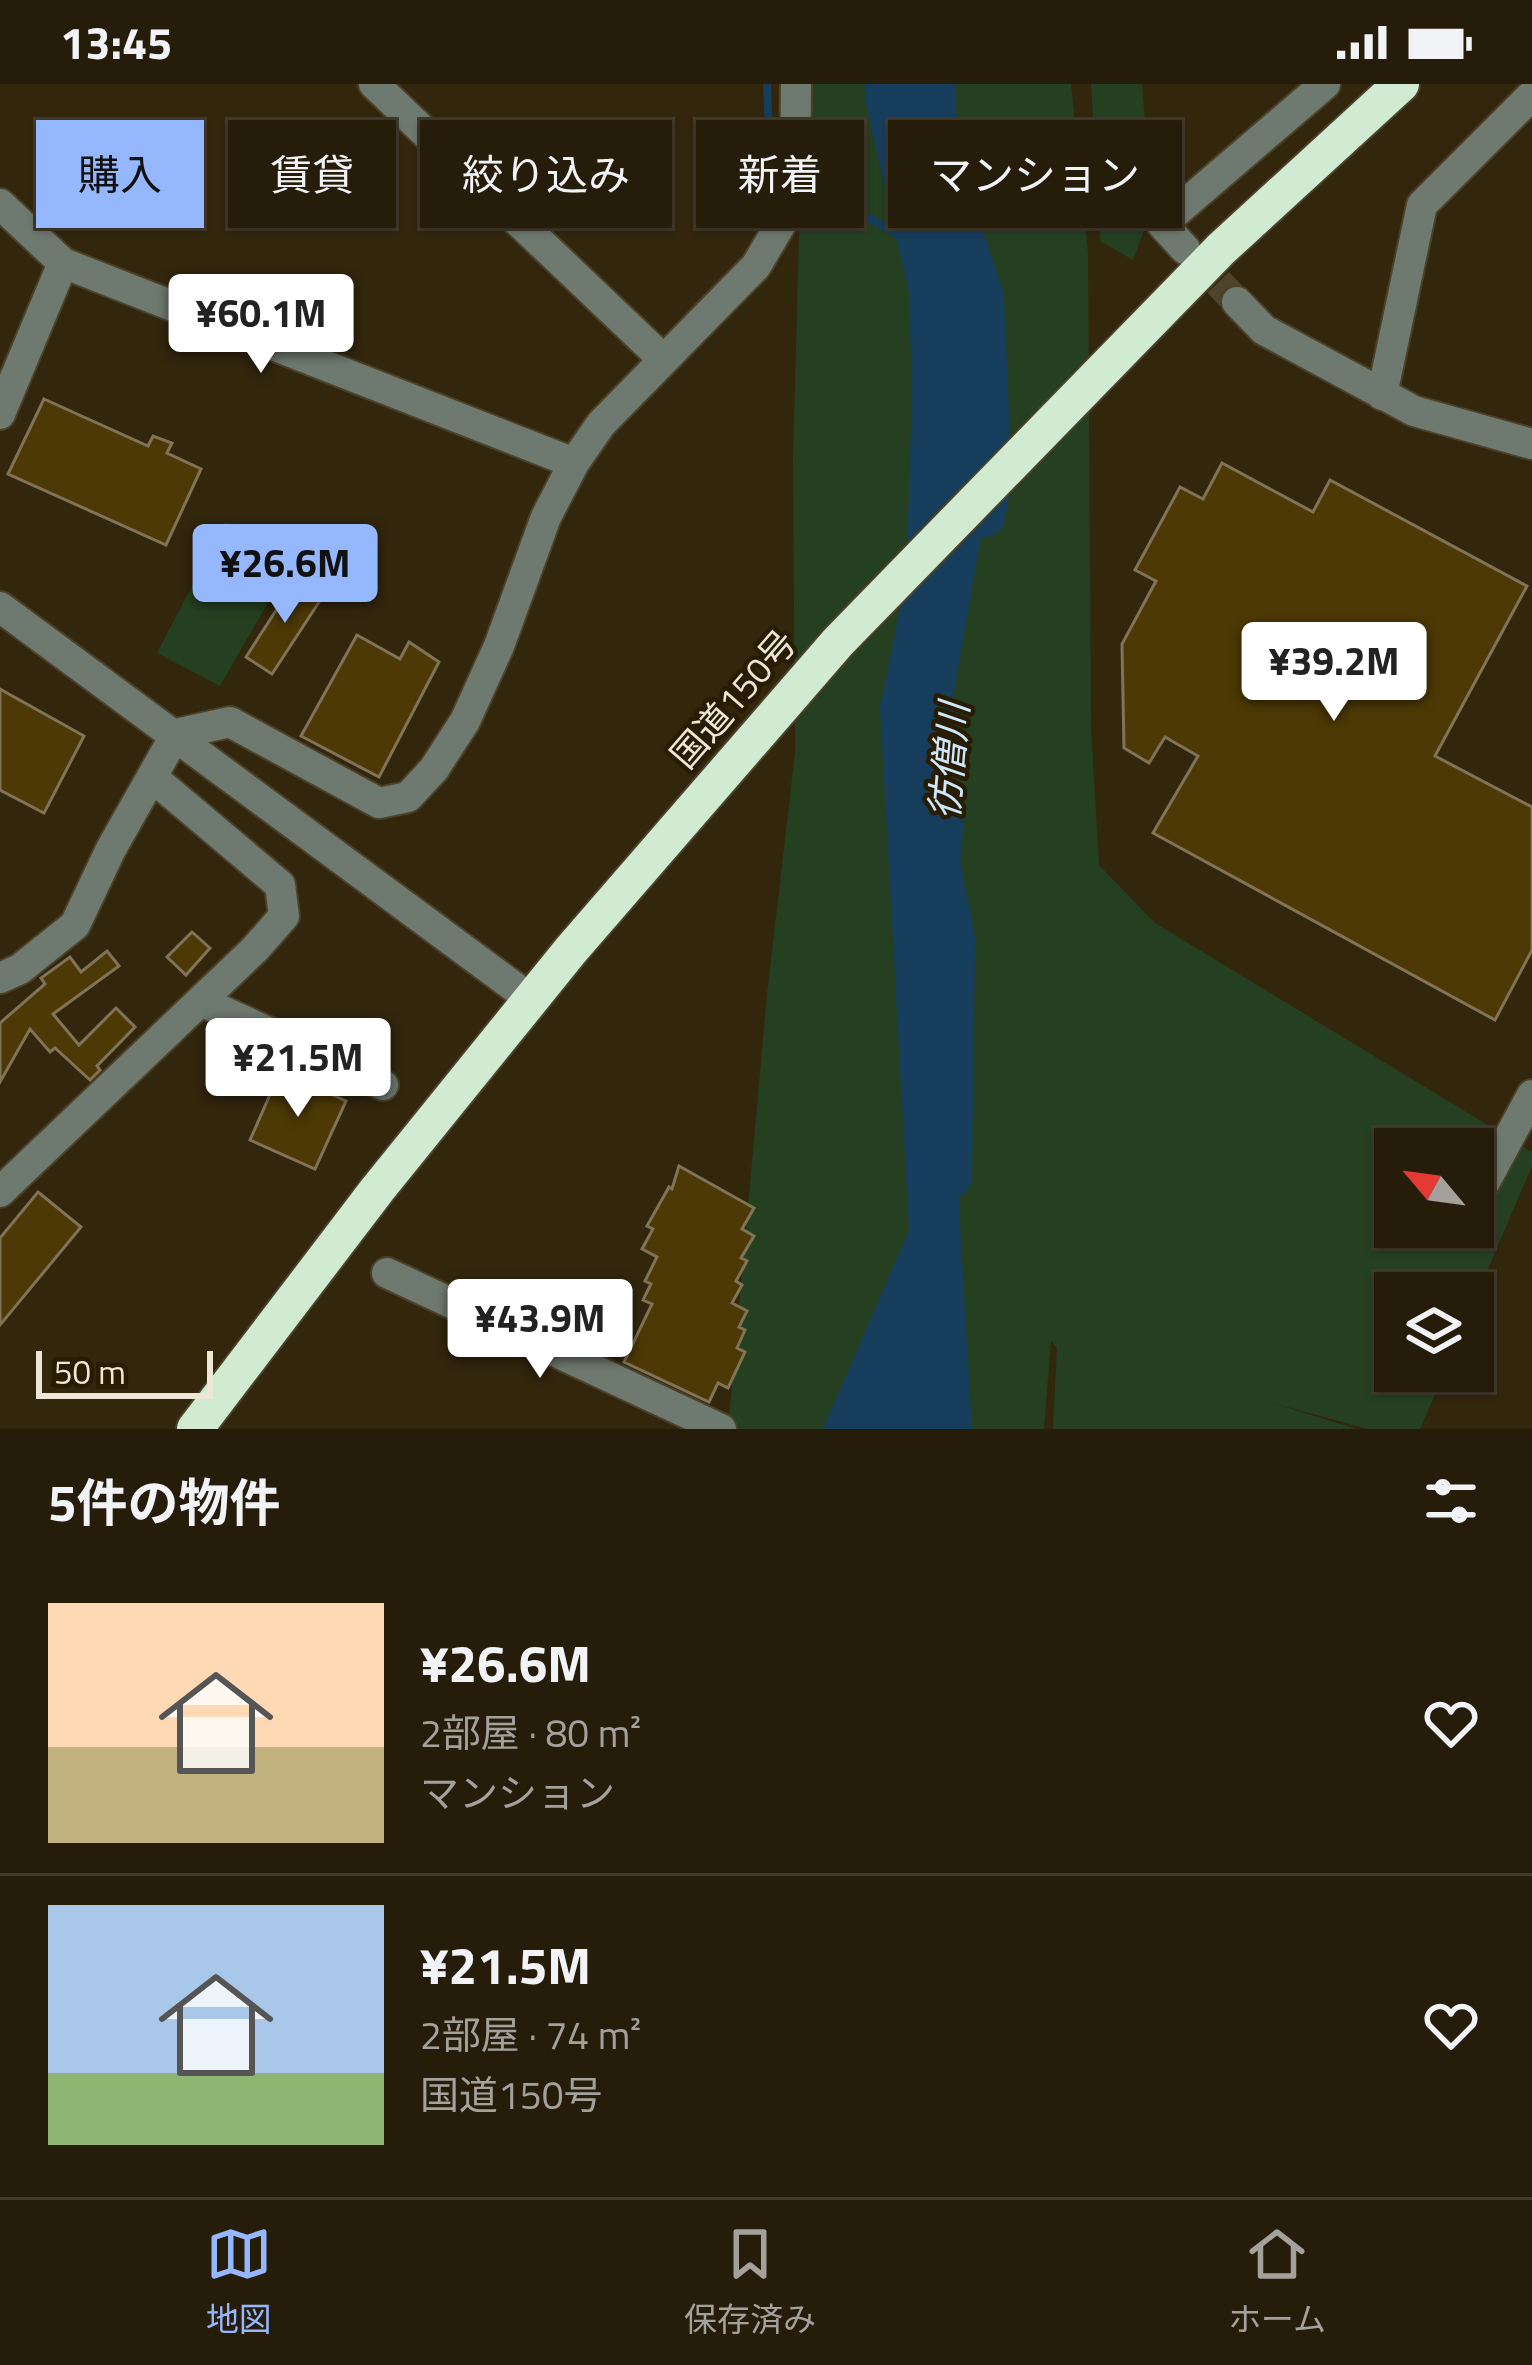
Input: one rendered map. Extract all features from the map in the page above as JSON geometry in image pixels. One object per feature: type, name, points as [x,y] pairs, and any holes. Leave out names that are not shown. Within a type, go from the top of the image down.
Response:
[{"type":"highway","name":"国道150号","points":[[195,1429],[377,1190],[532,1000],[838,642],[1221,249],[1401,84]]},
{"type":"street","points":[[374,84],[664,360]]},
{"type":"street","points":[[0,978],[20,969],[75,926],[111,849],[176,734],[230,722],[379,803],[408,797],[434,769],[465,721],[499,646],[546,517],[574,463],[602,424],[756,266],[785,217],[795,179],[796,84]]},
{"type":"street","points":[[1185,249],[1162,224],[1325,84]]},
{"type":"street","points":[[1382,395],[1422,205],[1532,95]]},
{"type":"street","points":[[0,204],[63,262],[574,463]]},
{"type":"street","points":[[0,414],[63,262]]},
{"type":"street","points":[[1237,302],[1264,330],[1382,395],[1448,422],[1532,444]]},
{"type":"street","points":[[0,607],[532,1000]]},
{"type":"street","points":[[0,1192],[284,916],[280,885],[152,777]]},
{"type":"street","points":[[200,1001],[383,1085]]},
{"type":"street","points":[[1494,1165],[1532,1095]]},
{"type":"street","points":[[387,1273],[721,1429]]},
{"type":"green space","points":[[803,84],[1071,84],[1075,120],[888,120],[888,228],[1086,228],[1091,727],[1099,865],[1155,923],[1492,1128],[1374,1128],[1374,1248],[1494,1248],[1494,1129],[1532,1152],[1532,1166],[1487,1272],[1374,1272],[1374,1392],[1436,1392],[1420,1429],[1368,1429],[1269,1402],[1357,1429],[1053,1429],[1057,1348],[1051,1340],[1044,1429],[728,1429],[767,995],[795,753],[793,460],[799,228],[864,228],[864,120],[802,120]]},
{"type":"green space","points":[[1091,84],[1142,84],[1145,120],[1093,120]]},
{"type":"green space","points":[[1099,228],[1145,228],[1133,260],[1100,241]]},
{"type":"green space","points":[[225,522],[296,554],[220,686],[157,653]]},
{"type":"water","points":[[866,84],[956,84],[956,120],[888,120],[888,201],[866,104]]},
{"type":"water","points":[[894,228],[959,228],[991,479],[954,692],[939,862],[972,1429],[823,1429],[909,1230],[880,707],[906,579],[912,394],[909,293]]},
{"type":"building","points":[[44,399],[148,446],[153,436],[172,443],[167,453],[201,469],[166,545],[8,474]]},
{"type":"building","points":[[1222,463],[1313,512],[1330,480],[1527,586],[1435,756],[1532,807],[1532,950],[1495,1020],[1153,833],[1198,756],[1165,737],[1149,763],[1124,748],[1122,644],[1156,581],[1135,570],[1180,487],[1203,499]]},
{"type":"building","points":[[297,578],[323,596],[272,674],[246,657]]},
{"type":"building","points":[[357,635],[400,659],[409,642],[439,662],[379,777],[301,736]]},
{"type":"building","points":[[0,689],[84,736],[44,813],[0,790]]},
{"type":"building","points":[[192,932],[210,948],[186,975],[167,957]]},
{"type":"building","points":[[107,951],[119,966],[53,1014],[79,1045],[116,1008],[135,1027],[97,1066],[100,1070],[90,1080],[55,1048],[50,1052],[30,1029],[0,1082],[0,1023],[45,984],[41,978],[70,957],[81,972]]},
{"type":"building","points":[[280,1072],[346,1101],[315,1169],[250,1140]]},
{"type":"building","points":[[679,1166],[754,1208],[742,1229],[754,1236],[741,1258],[747,1261],[736,1281],[742,1285],[732,1303],[747,1311],[737,1348],[745,1352],[728,1388],[718,1383],[709,1402],[624,1362],[652,1304],[643,1300],[651,1284],[645,1281],[657,1257],[642,1249],[653,1229],[647,1226],[669,1187],[672,1189]]},
{"type":"building","points":[[38,1192],[81,1227],[0,1325],[0,1238]]},
{"type":"waterway","points":[[767,84],[768,120]]},
{"type":"waterway","name":"彷僧川","points":[[934,84],[932,137],[983,299],[991,479],[984,516]]},
{"type":"waterway","points":[[864,215],[902,237]]},
{"type":"waterway","points":[[957,268],[977,279]]},
{"type":"waterway","name":"彷僧川","points":[[944,809],[939,862],[954,940],[951,1177]]},
{"type":"tunnel","points":[[1187,250],[1237,302]]}]
